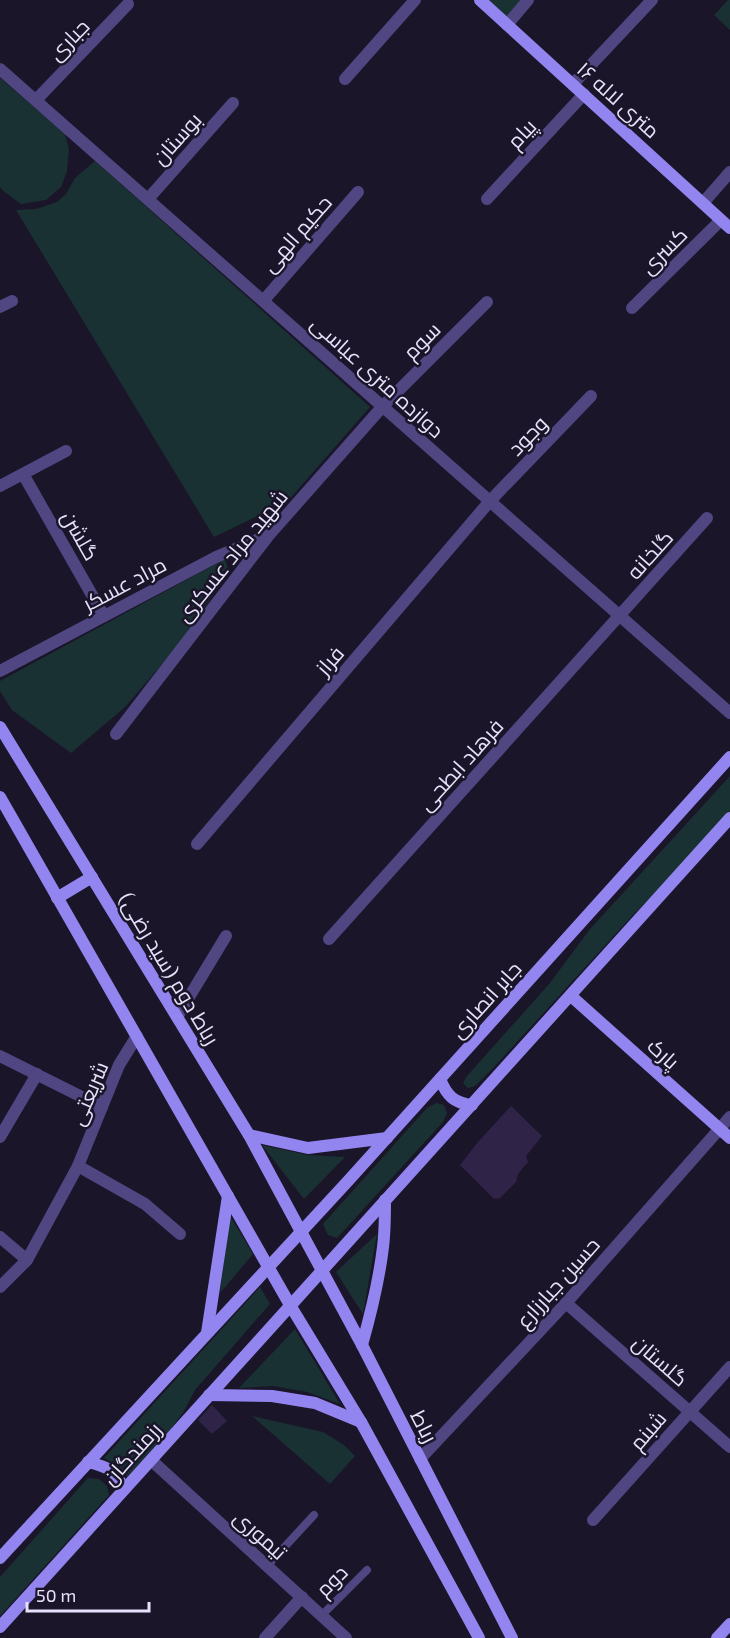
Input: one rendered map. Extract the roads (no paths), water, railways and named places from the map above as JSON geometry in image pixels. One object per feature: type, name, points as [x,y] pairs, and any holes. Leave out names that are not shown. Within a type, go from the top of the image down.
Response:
[{"type":"main road","name":"۱۶ متری لاله","points":[[480,0],[726,224]]},
{"type":"main road","name":"رباط دوم (سید رضی)","points":[[0,727],[249,1136],[301,1232]]},
{"type":"main road","name":"جابر انصاری","points":[[269,1267],[730,757]]},
{"type":"main road","points":[[0,797],[290,1305],[361,1422],[478,1637]]},
{"type":"main road","points":[[290,1305],[572,996],[730,818]]},
{"type":"main road","points":[[57,898],[92,877]]},
{"type":"main road","name":"پارک","points":[[572,996],[730,1138]]},
{"type":"main road","points":[[440,1079],[444,1089],[453,1098],[460,1103],[472,1105]]},
{"type":"main road","points":[[249,1136],[308,1148],[387,1138]]},
{"type":"main road","points":[[207,1333],[228,1196]]},
{"type":"main road","points":[[362,1345],[381,1264],[386,1200]]},
{"type":"main road","name":"رباط","points":[[301,1232],[362,1345],[512,1638]]},
{"type":"main road","name":"رزمندگان","points":[[0,1558],[269,1267]]},
{"type":"main road","name":"رزمندگان","points":[[0,1627],[290,1305]]},
{"type":"main road","points":[[209,1395],[272,1395],[315,1403],[361,1422]]},
{"type":"main road","points":[[88,1462],[106,1467],[118,1476],[124,1489]]},
{"type":"main road","points":[[717,1638],[730,1624]]},
{"type":"street","points":[[345,79],[415,0]]},
{"type":"street","points":[[507,25],[528,0]]},
{"type":"street","points":[[573,84],[652,0]]},
{"type":"street","name":"جباری","points":[[36,100],[128,4]]},
{"type":"street","name":"دوازده متری عباسی","points":[[0,69],[730,713]]},
{"type":"street","name":"پیام","points":[[486,199],[584,94]]},
{"type":"street","name":"بوستان","points":[[148,199],[233,103]]},
{"type":"street","points":[[703,203],[730,172]]},
{"type":"street","name":"حکیم الهی","points":[[264,300],[358,192]]},
{"type":"street","name":"کسری","points":[[632,308],[726,224]]},
{"type":"street","points":[[0,308],[12,301]]},
{"type":"street","name":"سوم","points":[[383,406],[487,302]]},
{"type":"street","name":"وجود","points":[[490,501],[591,396]]},
{"type":"street","name":"شهید مراد عسکری","points":[[116,734],[269,535],[383,406]]},
{"type":"street","points":[[0,486],[66,451]]},
{"type":"street","name":"گلشن","points":[[23,474],[104,616]]},
{"type":"street","name":"فراز","points":[[197,844],[490,501]]},
{"type":"street","name":"گلخانه","points":[[619,615],[707,518]]},
{"type":"street","name":"مراد عسکر","points":[[0,671],[216,557],[269,535]]},
{"type":"street","name":"فرهاد ابطحی","points":[[329,939],[619,615]]},
{"type":"street","points":[[177,1017],[226,936]]},
{"type":"street","name":"شریعتی","points":[[0,1287],[27,1260],[78,1166],[119,1065],[137,1036]]},
{"type":"street","points":[[0,1056],[102,1107]]},
{"type":"street","points":[[0,1137],[37,1074]]},
{"type":"street","name":"حسین جبارزارع","points":[[420,1459],[566,1303],[730,1117]]},
{"type":"street","points":[[78,1166],[145,1204],[180,1234]]},
{"type":"street","points":[[0,1237],[27,1260]]},
{"type":"street","name":"گلستان","points":[[566,1303],[730,1447]]},
{"type":"street","name":"شبنم","points":[[593,1520],[730,1367]]},
{"type":"street","name":"تیموری","points":[[151,1460],[346,1638]]},
{"type":"street","points":[[265,1638],[302,1597]]},
{"type":"lane","points":[[267,1566],[314,1515]]},
{"type":"lane","name":"دوم","points":[[321,1616],[367,1570]]}]
